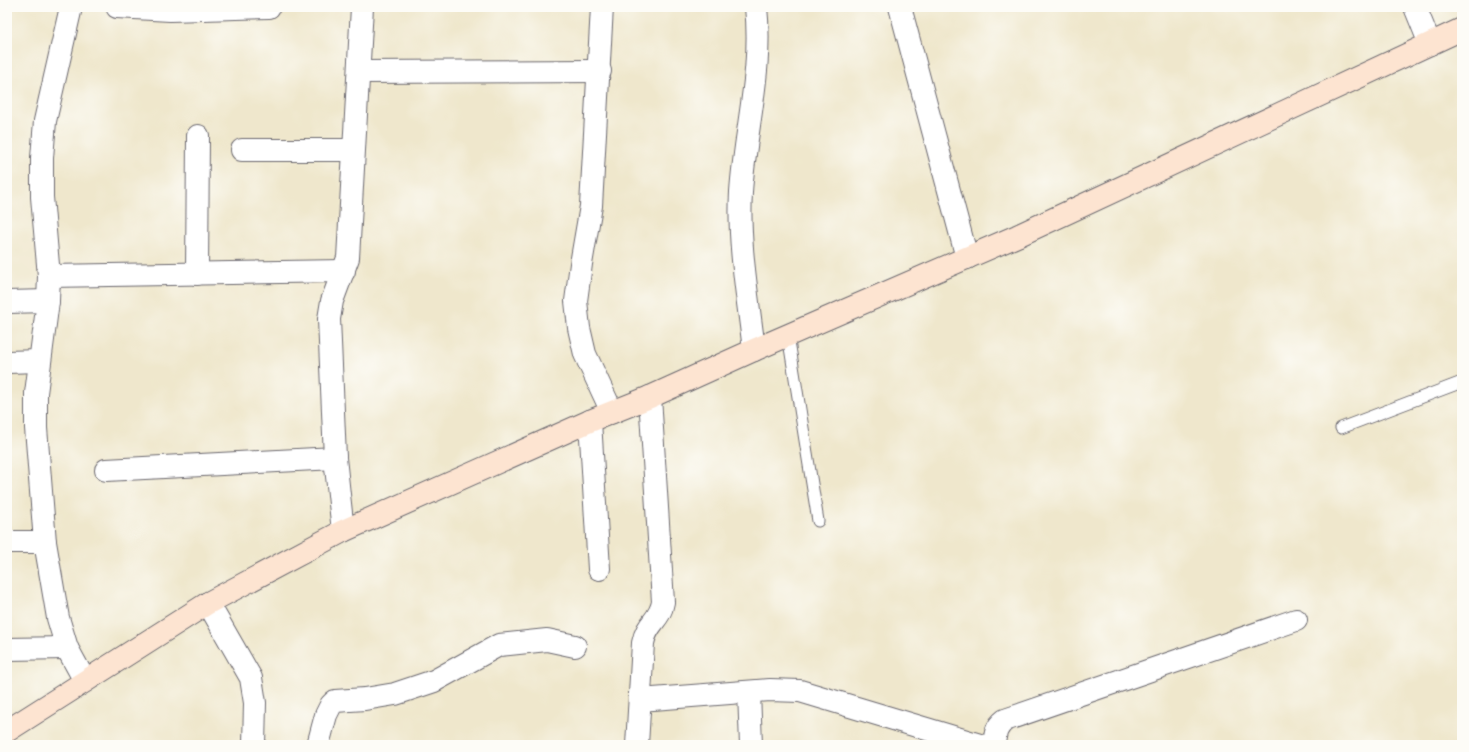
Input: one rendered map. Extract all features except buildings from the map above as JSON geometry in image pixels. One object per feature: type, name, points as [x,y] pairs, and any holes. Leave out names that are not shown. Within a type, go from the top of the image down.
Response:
[{"type":"street","points":[[71,7],[45,121],[42,158],[42,197],[49,276],[48,301],[36,393],[36,428],[45,542],[58,618],[68,648],[85,681]]},
{"type":"street","points":[[116,7],[170,10],[269,7]]},
{"type":"street","points":[[343,531],[335,458],[329,319],[332,301],[348,258],[362,7]]},
{"type":"street","points":[[602,7],[600,71],[591,206],[580,264],[576,301],[578,328],[585,354],[612,412]]},
{"type":"street","points":[[754,350],[742,241],[741,192],[757,74],[759,31],[756,7]]},
{"type":"street","points":[[900,7],[967,258]]},
{"type":"street","points":[[1415,7],[1430,44]]},
{"type":"street","points":[[7,731],[208,603],[343,531],[590,421],[650,397],[788,335],[967,258],[1462,29]]},
{"type":"street","points":[[359,72],[600,71]]},
{"type":"street","points":[[197,274],[198,136]]},
{"type":"street","points":[[242,150],[353,150]]},
{"type":"street","points":[[49,276],[344,271]]},
{"type":"street","points":[[7,302],[48,301]]},
{"type":"street","points":[[7,362],[39,361]]},
{"type":"street","points":[[637,745],[645,631],[662,612],[663,602],[650,397]]},
{"type":"street","points":[[590,421],[598,569]]},
{"type":"street","points":[[106,470],[335,458]]},
{"type":"street","points":[[7,542],[45,542]]},
{"type":"street","points":[[208,603],[251,678],[255,703],[254,745]]},
{"type":"street","points":[[994,745],[995,733],[999,724],[1006,720],[1296,620]]},
{"type":"street","points":[[318,745],[326,715],[331,705],[335,701],[364,699],[395,694],[434,681],[500,645],[547,640],[575,646]]},
{"type":"street","points":[[7,649],[68,648]]},
{"type":"street","points":[[640,700],[749,692],[800,691],[980,745]]},
{"type":"street","points":[[749,692],[751,745]]},
{"type":"lane","points":[[788,335],[818,521]]},
{"type":"lane","points":[[1341,428],[1462,382]]}]
